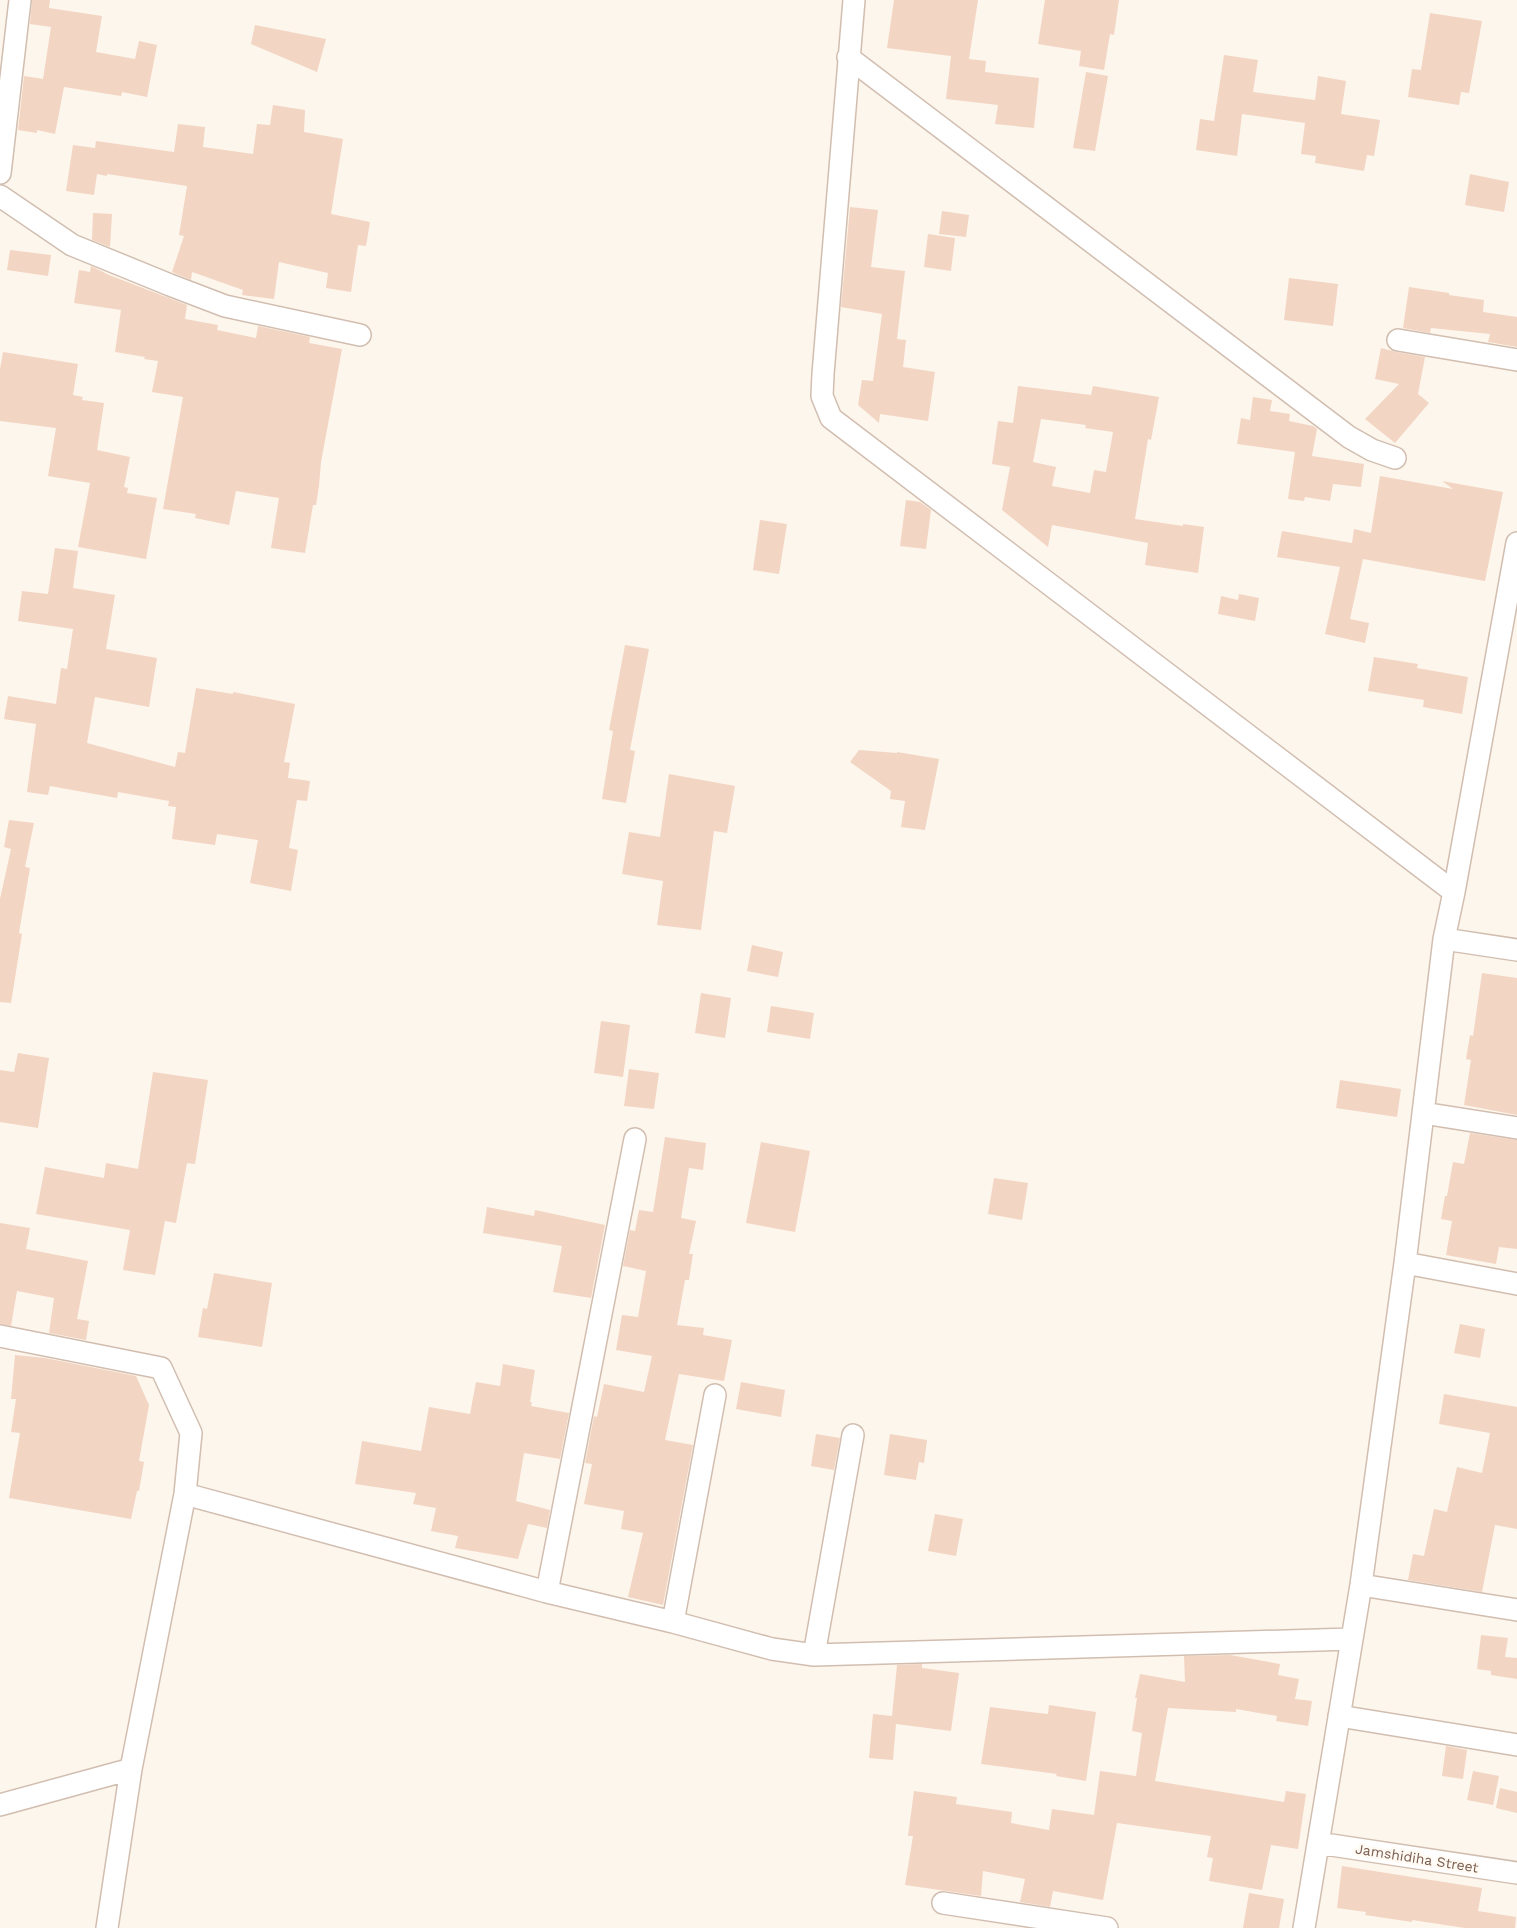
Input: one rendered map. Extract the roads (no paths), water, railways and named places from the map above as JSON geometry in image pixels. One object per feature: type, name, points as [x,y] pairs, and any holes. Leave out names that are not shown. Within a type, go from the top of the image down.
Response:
[{"type":"street","points":[[0,173],[20,0]]},
{"type":"street","points":[[854,0],[822,381],[822,396],[831,418],[1454,892]]},
{"type":"street","points":[[848,58],[1349,437],[1372,450],[1395,458]]},
{"type":"street","points":[[0,196],[72,245],[170,285],[225,306],[360,335]]},
{"type":"street","points":[[1398,340],[1517,360]]},
{"type":"street","points":[[1304,1928],[1361,1585],[1405,1263],[1444,939],[1513,594],[1517,543]]},
{"type":"street","points":[[1444,939],[1517,950]]},
{"type":"street","points":[[1422,1114],[1517,1128]]},
{"type":"street","points":[[546,1592],[635,1139]]},
{"type":"street","points":[[1405,1263],[1517,1284]]},
{"type":"street","points":[[0,1336],[161,1368],[191,1433],[185,1494],[131,1769],[107,1928]]},
{"type":"street","points":[[673,1622],[716,1395]]},
{"type":"street","points":[[814,1655],[853,1435]]},
{"type":"street","points":[[185,1494],[546,1592],[673,1622],[772,1649],[814,1655],[1351,1639]]},
{"type":"street","points":[[1361,1585],[1517,1610]]},
{"type":"street","points":[[1339,1716],[1517,1745]]},
{"type":"street","points":[[0,1806],[131,1769]]},
{"type":"street","name":"Jamshidiha Street","points":[[1318,1843],[1517,1873]]},
{"type":"street","points":[[943,1903],[1107,1928]]}]
